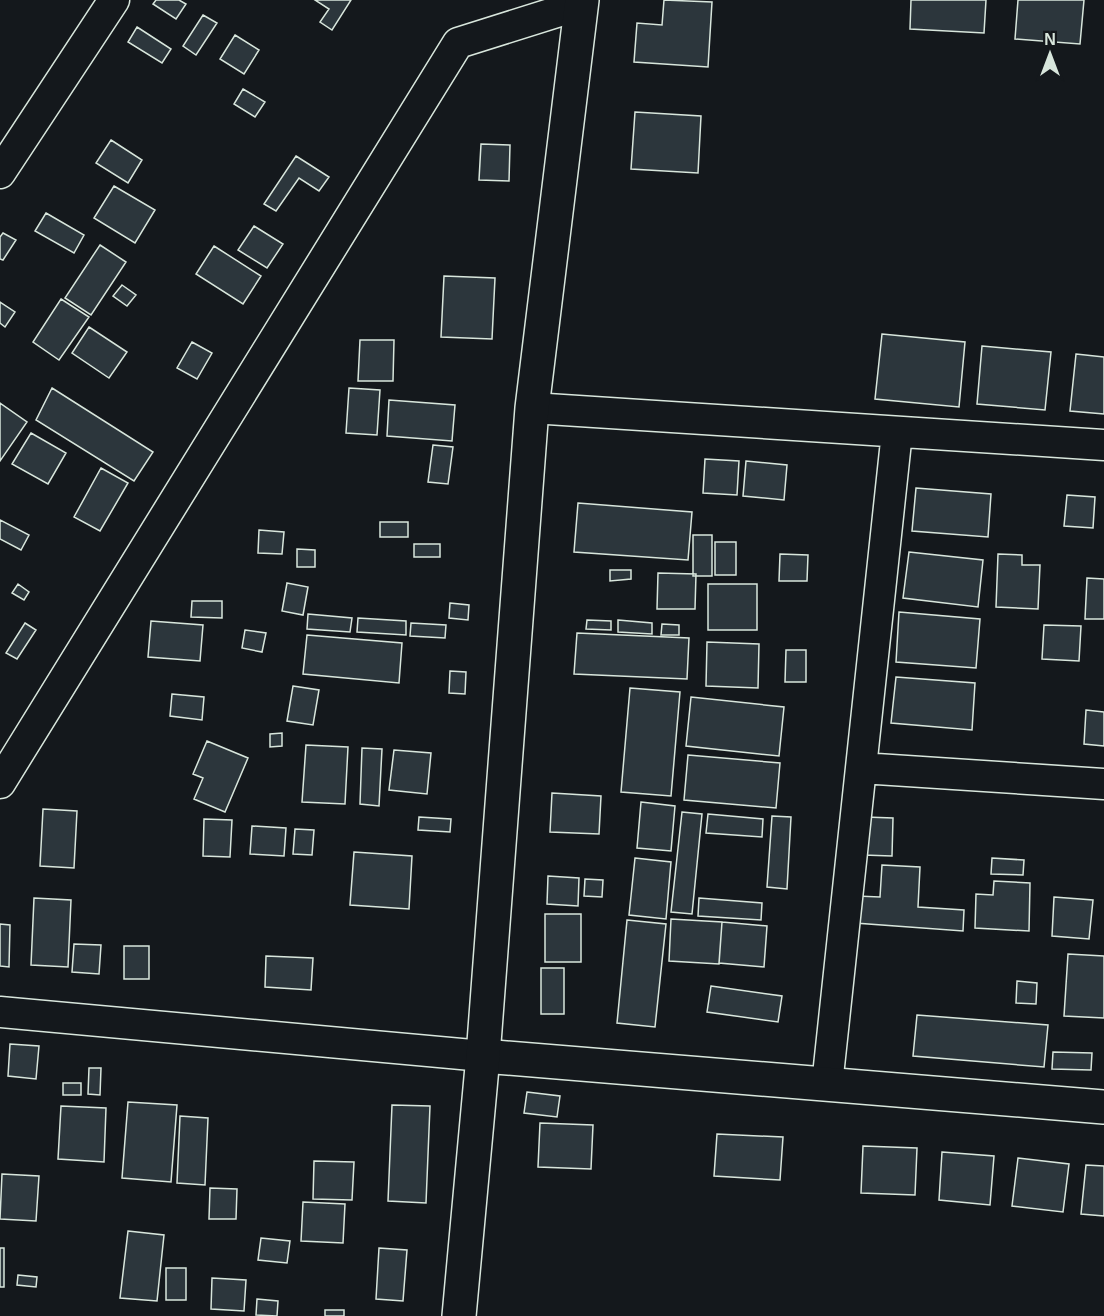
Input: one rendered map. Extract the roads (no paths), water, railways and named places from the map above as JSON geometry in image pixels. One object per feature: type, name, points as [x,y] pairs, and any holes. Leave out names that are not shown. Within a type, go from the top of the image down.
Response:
[{"type":"main road","points":[[459,1316],[483,1056],[532,408],[582,2]]},
{"type":"main road","points":[[483,1056],[1104,1107]]},
{"type":"street","points":[[0,173],[114,0]]},
{"type":"street","points":[[0,783],[458,43],[582,2]]},
{"type":"street","points":[[532,408],[1104,445]]},
{"type":"street","points":[[827,1085],[897,432]]},
{"type":"street","points":[[861,768],[1104,784]]},
{"type":"street","points":[[0,1012],[483,1056]]}]
